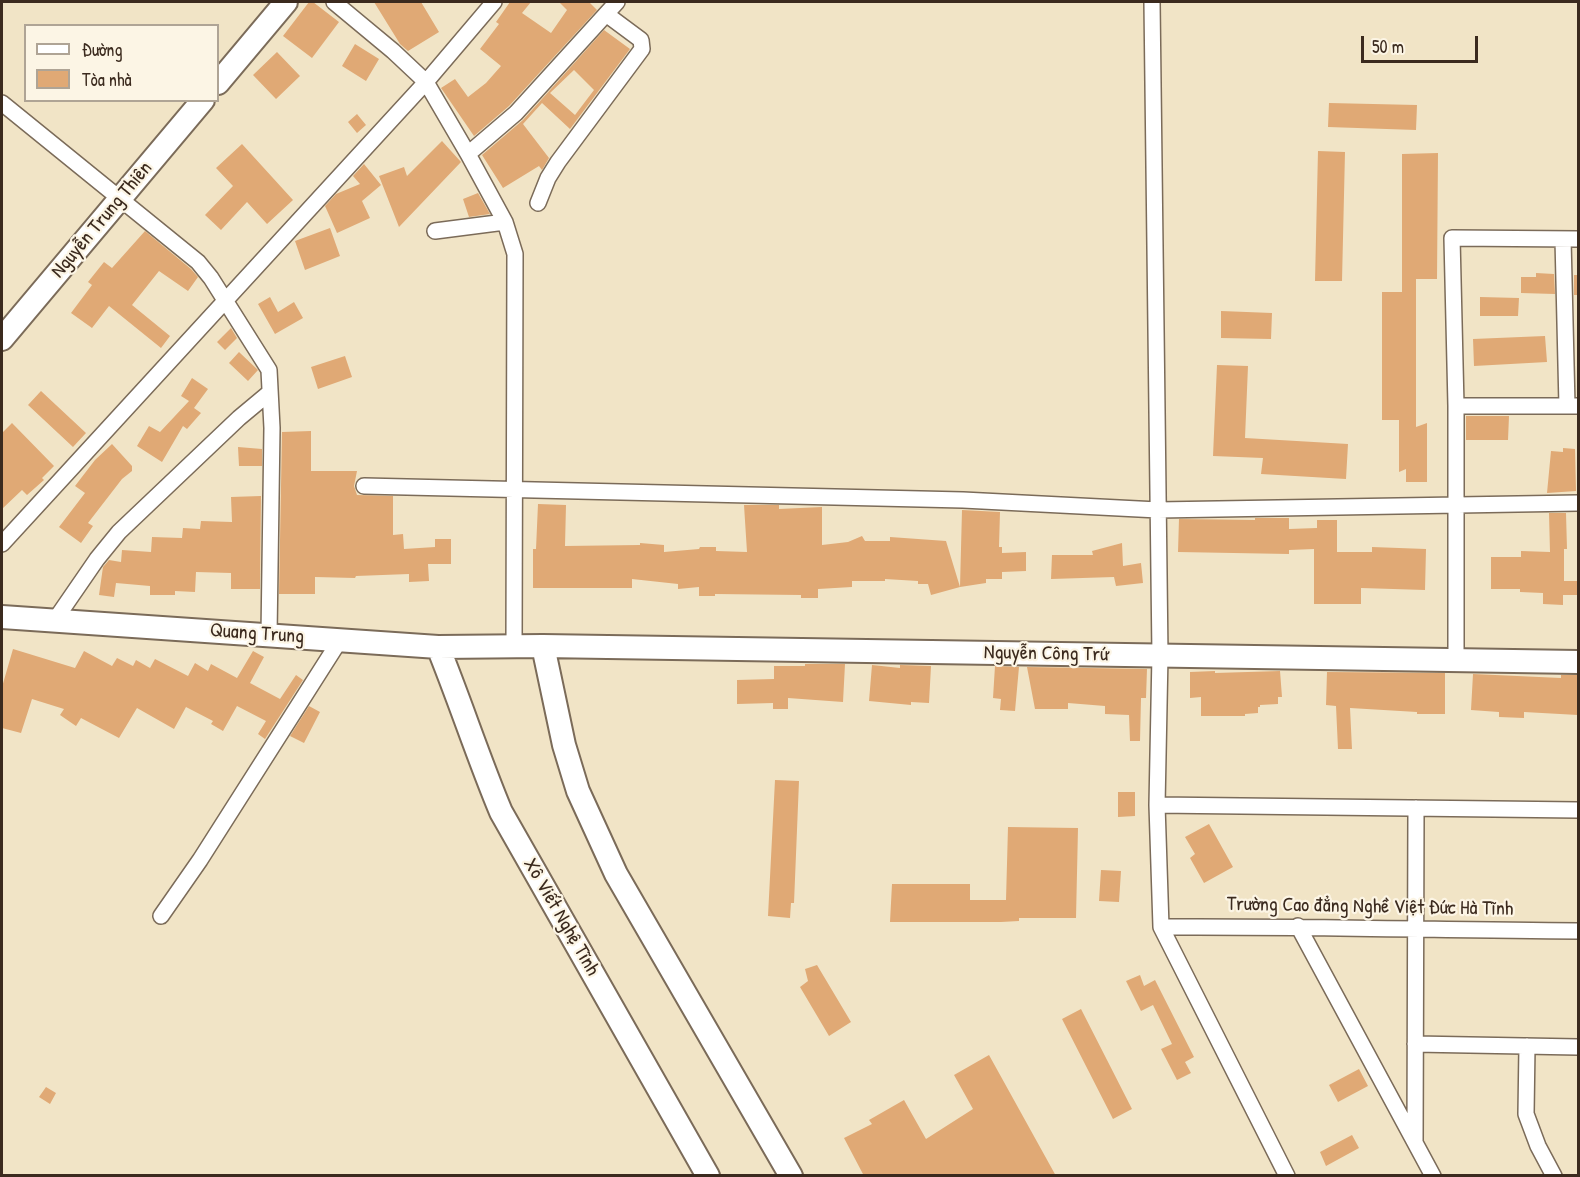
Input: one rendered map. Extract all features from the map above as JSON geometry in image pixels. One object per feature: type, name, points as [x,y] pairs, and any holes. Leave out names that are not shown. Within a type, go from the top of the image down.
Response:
[{"type":"street","points":[[219,82],[286,2]]},
{"type":"street","points":[[334,2],[426,82],[505,222],[515,254],[513,647]]},
{"type":"street","points":[[2,544],[426,82],[494,2]]},
{"type":"street","points":[[468,154],[516,113],[617,2]]},
{"type":"street","points":[[1152,2],[1160,655],[1157,805],[1161,927],[1287,1176]]},
{"type":"street","points":[[538,203],[548,178],[558,162],[642,49],[642,43],[638,38],[606,14]]},
{"type":"street","name":"Nguyễn Trung Thiên","points":[[2,339],[201,102]]},
{"type":"street","points":[[2,103],[198,262],[211,278],[224,302],[266,363],[272,428],[269,635]]},
{"type":"street","points":[[435,231],[505,222]]},
{"type":"street","points":[[1456,406],[1573,406],[1571,239],[1452,238],[1456,406],[1456,660]]},
{"type":"street","points":[[55,620],[97,559],[119,532],[239,418],[269,393]]},
{"type":"street","points":[[364,486],[986,501],[1158,510],[1578,503]]},
{"type":"street","name":"Quang Trung","points":[[2,617],[438,646],[513,647]]},
{"type":"street","points":[[161,916],[207,850],[340,640]]},
{"type":"street","name":"Xô Viết Nghệ Tĩnh","points":[[438,646],[463,709],[481,765],[501,812],[708,1176]]},
{"type":"street","points":[[543,646],[564,746],[578,790],[615,874],[791,1176]]},
{"type":"street","name":"Nguyễn Công Trứ","points":[[513,647],[1578,662]]},
{"type":"street","points":[[1157,805],[1578,810]]},
{"type":"street","points":[[1415,1141],[1416,808]]},
{"type":"street","points":[[1298,926],[1433,1176]]},
{"type":"street","name":"Trường Cao đẳng Nghề Việt Đức Hà Tĩnh","points":[[1161,927],[1298,926],[1415,930],[1578,931]]},
{"type":"street","points":[[1415,1044],[1578,1047]]},
{"type":"street","points":[[1527,1046],[1526,1114],[1538,1146],[1554,1176]]},
{"type":"building","points":[[309,2],[313,2],[339,22],[312,58],[283,36]]},
{"type":"building","points":[[374,2],[421,2],[439,32],[408,51],[400,44]]},
{"type":"building","points":[[510,2],[531,2],[522,13],[551,33],[567,10],[559,2],[589,2],[597,10],[509,106],[474,136],[441,88],[455,79],[468,97],[486,83],[501,66],[480,49],[499,24],[496,22]]},
{"type":"building","points":[[604,30],[630,49],[570,129],[542,103],[523,124],[549,158],[542,170],[539,166],[503,188],[482,155],[523,120]],"holes":[[[574,70],[594,90],[575,115],[550,93]]]},
{"type":"building","points":[[355,44],[379,59],[366,81],[342,66]]},
{"type":"building","points":[[277,52],[300,76],[276,99],[253,75]]},
{"type":"building","points":[[1329,103],[1417,105],[1416,130],[1328,127]]},
{"type":"building","points":[[357,114],[366,125],[357,133],[348,122]]},
{"type":"building","points":[[442,141],[461,162],[399,227],[379,176],[404,167],[407,176]]},
{"type":"building","points":[[242,144],[293,200],[267,224],[247,202],[221,230],[205,215],[233,186],[216,168]]},
{"type":"building","points":[[1318,151],[1345,152],[1342,281],[1315,281]]},
{"type":"building","points":[[1438,153],[1437,279],[1416,279],[1416,427],[1427,423],[1427,482],[1406,482],[1406,469],[1399,472],[1399,420],[1382,420],[1382,292],[1402,292],[1402,154]]},
{"type":"building","points":[[364,164],[381,185],[362,201],[370,218],[337,233],[325,206],[336,194],[360,184],[353,176]]},
{"type":"building","points":[[478,193],[490,214],[469,217],[463,199]]},
{"type":"building","points":[[330,228],[340,256],[305,270],[295,241]]},
{"type":"building","points":[[145,231],[198,277],[188,291],[159,271],[132,305],[170,336],[161,348],[109,306],[92,328],[71,313],[92,285],[88,282],[104,262],[112,268]]},
{"type":"building","points":[[1536,273],[1554,274],[1555,294],[1521,293],[1521,277],[1536,277]]},
{"type":"building","points":[[1574,275],[1578,275],[1578,295],[1574,295]]},
{"type":"building","points":[[270,297],[278,312],[294,302],[303,318],[275,334],[258,304]]},
{"type":"building","points":[[1480,297],[1519,298],[1518,316],[1480,316]]},
{"type":"building","points":[[1221,311],[1272,313],[1271,339],[1221,338]]},
{"type":"building","points":[[231,328],[237,338],[225,350],[217,342]]},
{"type":"building","points":[[1545,336],[1547,362],[1474,366],[1473,339]]},
{"type":"building","points":[[239,352],[258,370],[248,381],[229,363]]},
{"type":"building","points":[[345,356],[352,377],[318,389],[311,367]]},
{"type":"building","points":[[1217,365],[1248,366],[1245,438],[1348,444],[1346,479],[1261,474],[1263,458],[1213,456]]},
{"type":"building","points":[[192,378],[208,389],[194,408],[201,413],[187,429],[183,426],[162,462],[137,446],[149,426],[160,432],[189,401],[181,396]]},
{"type":"building","points":[[41,391],[86,433],[73,447],[28,405]]},
{"type":"building","points":[[1466,416],[1509,416],[1508,440],[1466,440]]},
{"type":"building","points":[[12,423],[54,466],[42,478],[44,480],[27,495],[22,490],[2,509],[2,433]]},
{"type":"building","points":[[311,431],[311,471],[357,471],[354,486],[357,495],[393,496],[393,535],[403,534],[404,549],[435,547],[435,539],[451,539],[451,564],[428,564],[429,581],[409,582],[409,574],[356,576],[355,578],[315,577],[315,594],[279,594],[282,432]]},
{"type":"building","points":[[112,444],[132,466],[132,471],[122,479],[88,523],[93,526],[81,543],[59,527],[85,493],[75,486],[95,460]]},
{"type":"building","points":[[238,447],[262,449],[262,466],[239,466]]},
{"type":"building","points":[[1563,448],[1575,449],[1576,491],[1547,493],[1551,451],[1563,452]]},
{"type":"building","points":[[261,496],[260,589],[231,589],[231,573],[196,572],[195,592],[175,591],[175,595],[150,595],[150,586],[116,583],[114,597],[99,595],[103,567],[109,560],[121,562],[122,550],[151,552],[152,537],[182,538],[183,528],[200,529],[201,521],[232,522],[231,497]]},
{"type":"building","points":[[538,504],[566,505],[565,546],[640,545],[640,543],[664,545],[664,552],[716,547],[716,551],[747,552],[744,505],[779,505],[779,509],[822,507],[822,545],[848,542],[862,536],[865,541],[890,541],[890,537],[946,541],[960,587],[931,595],[928,584],[918,584],[918,581],[885,579],[885,581],[852,581],[852,587],[818,589],[818,598],[801,598],[801,595],[715,594],[715,596],[699,596],[699,587],[678,589],[678,584],[632,579],[632,588],[533,588],[533,549],[536,549]]},
{"type":"building","points":[[962,510],[1000,512],[999,547],[1002,547],[1002,553],[1026,552],[1026,571],[1002,572],[1002,579],[986,579],[986,583],[960,587]]},
{"type":"building","points":[[1549,513],[1566,513],[1567,549],[1564,549],[1564,581],[1578,581],[1578,595],[1563,595],[1563,605],[1543,604],[1543,593],[1520,592],[1520,589],[1491,589],[1491,557],[1521,557],[1521,551],[1550,552]]},
{"type":"building","points":[[1255,518],[1289,518],[1289,529],[1317,528],[1317,520],[1337,520],[1337,552],[1372,552],[1372,547],[1426,549],[1425,590],[1361,588],[1361,604],[1314,604],[1314,549],[1289,550],[1289,554],[1178,552],[1179,519],[1255,520]]},
{"type":"building","points":[[1122,543],[1123,566],[1141,563],[1143,583],[1116,586],[1114,577],[1051,579],[1052,555],[1093,555],[1092,551]]},
{"type":"building","points":[[13,649],[75,668],[84,651],[112,666],[117,658],[133,666],[136,660],[150,668],[155,659],[188,676],[195,663],[208,671],[211,664],[237,678],[253,651],[264,657],[250,683],[280,699],[296,675],[303,680],[265,739],[258,734],[266,721],[237,706],[223,731],[211,724],[213,721],[186,707],[174,729],[137,708],[119,738],[81,718],[76,726],[60,715],[64,709],[32,699],[21,733],[2,728],[2,687]]},
{"type":"building","points":[[805,664],[845,664],[843,702],[788,698],[788,709],[773,709],[773,703],[737,704],[737,680],[774,679],[774,666],[805,666]]},
{"type":"building","points":[[872,665],[900,668],[900,665],[931,666],[929,703],[911,702],[911,705],[869,701]]},
{"type":"building","points":[[995,666],[1019,667],[1015,711],[1000,710],[1001,699],[993,698]]},
{"type":"building","points":[[1027,667],[1147,669],[1146,698],[1141,698],[1140,741],[1130,741],[1129,715],[1105,714],[1105,706],[1068,703],[1068,709],[1035,709]]},
{"type":"building","points":[[1215,671],[1215,673],[1280,671],[1282,697],[1278,697],[1278,704],[1260,705],[1258,713],[1245,714],[1245,716],[1201,716],[1201,697],[1190,698],[1190,672]]},
{"type":"building","points":[[1327,672],[1445,673],[1445,714],[1350,708],[1352,749],[1338,749],[1336,706],[1326,705]]},
{"type":"building","points":[[1473,674],[1561,678],[1561,675],[1578,675],[1578,715],[1524,712],[1524,718],[1499,717],[1499,712],[1471,710]]},
{"type":"building","points":[[309,706],[320,712],[304,743],[290,736]]},
{"type":"building","points":[[775,780],[799,781],[794,903],[791,903],[790,918],[768,916]]},
{"type":"building","points":[[1118,792],[1135,792],[1135,816],[1118,817]]},
{"type":"building","points":[[1209,824],[1233,867],[1204,883],[1190,858],[1195,854],[1185,837]]},
{"type":"building","points":[[1008,827],[1078,828],[1076,918],[1019,918],[1019,921],[1001,922],[890,922],[892,884],[970,884],[970,900],[1006,900]]},
{"type":"building","points":[[1101,870],[1121,871],[1119,902],[1099,901]]},
{"type":"building","points":[[817,965],[851,1022],[829,1036],[800,987],[808,981],[805,969]]},
{"type":"building","points":[[1140,975],[1144,986],[1155,980],[1194,1057],[1185,1062],[1191,1073],[1177,1080],[1161,1049],[1172,1044],[1153,1005],[1141,1011],[1126,981]]},
{"type":"building","points":[[1081,1009],[1132,1109],[1113,1119],[1062,1019]]},
{"type":"building","points":[[989,1055],[1056,1176],[864,1176],[844,1138],[872,1124],[869,1120],[904,1100],[926,1139],[973,1109],[954,1075]]},
{"type":"building","points":[[1359,1069],[1368,1086],[1338,1102],[1329,1085]]},
{"type":"building","points":[[46,1087],[56,1093],[50,1104],[39,1097]]},
{"type":"building","points":[[1352,1135],[1359,1148],[1326,1166],[1320,1152]]}]
